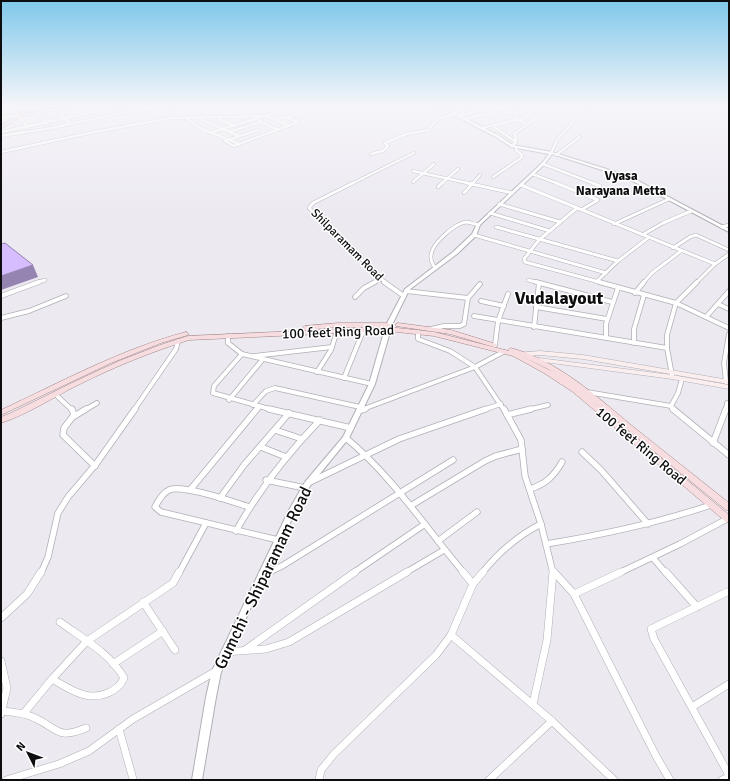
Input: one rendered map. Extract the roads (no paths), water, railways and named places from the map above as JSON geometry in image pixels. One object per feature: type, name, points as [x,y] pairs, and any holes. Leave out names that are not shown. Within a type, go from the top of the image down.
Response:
[{"type":"main road","name":"100 feet Ring Road","points":[[1,413],[109,362],[159,342],[182,335],[284,330],[338,325],[431,329],[451,332],[495,345],[524,356],[575,390],[728,519]]},
{"type":"main road","name":"100 feet Ring Road","points":[[1,420],[14,415],[113,365],[188,338],[338,331],[389,327],[434,334],[515,355],[533,358],[553,369],[585,392],[729,508]]},
{"type":"main road","points":[[524,356],[540,353],[583,357],[672,375],[682,379],[728,384]]},
{"type":"main road","points":[[533,358],[672,375],[728,384]]},
{"type":"street","points":[[1,152],[45,142]]},
{"type":"street","points":[[226,142],[234,146],[243,142]]},
{"type":"street","points":[[371,154],[383,151],[388,146],[386,143],[387,142]]},
{"type":"street","points":[[507,142],[514,146],[553,154],[628,178],[729,231]]},
{"type":"street","points":[[553,154],[556,142]]},
{"type":"street","points":[[468,298],[405,294],[407,289],[455,254],[474,234],[478,224],[553,154],[571,142]]},
{"type":"street","points":[[493,177],[521,158],[522,155],[514,146]]},
{"type":"street","name":"Shilparamam Road","points":[[405,294],[392,289],[308,208],[313,203],[414,153]]},
{"type":"street","points":[[413,182],[434,164]]},
{"type":"street","points":[[543,164],[600,186]]},
{"type":"street","points":[[438,187],[458,169]]},
{"type":"street","points":[[413,171],[473,183],[512,193]]},
{"type":"street","points":[[532,174],[598,200],[582,210]]},
{"type":"street","points":[[464,193],[480,175]]},
{"type":"street","points":[[521,185],[715,264]]},
{"type":"street","points":[[614,224],[669,199]]},
{"type":"street","points":[[499,204],[560,222]]},
{"type":"street","points":[[577,208],[539,240],[524,259],[526,263],[676,303],[729,328]]},
{"type":"street","points":[[642,235],[663,223],[691,211]]},
{"type":"street","points":[[490,213],[550,231]]},
{"type":"street","points":[[435,268],[429,258],[436,242],[441,237],[463,223],[468,222],[478,224]]},
{"type":"street","points":[[722,227],[729,225]]},
{"type":"street","points":[[496,227],[618,261]]},
{"type":"street","points":[[474,234],[606,272]]},
{"type":"street","points":[[673,248],[690,237],[696,235],[729,250]]},
{"type":"street","points":[[596,282],[618,261],[648,238]]},
{"type":"street","points":[[635,292],[652,273],[681,251]]},
{"type":"street","points":[[672,375],[667,348],[667,335],[676,303],[715,264],[729,254]]},
{"type":"street","points":[[355,297],[364,288],[381,279]]},
{"type":"street","points":[[1,296],[46,280]]},
{"type":"street","points":[[528,280],[612,302]]},
{"type":"street","points":[[534,327],[539,283]]},
{"type":"street","points":[[431,329],[444,326],[460,326],[464,324],[468,298],[480,284]]},
{"type":"street","points":[[606,338],[607,320],[618,288]]},
{"type":"street","points":[[706,317],[729,292]]},
{"type":"street","name":"Gumchi - Shiparamam Road","points":[[197,780],[211,696],[217,671],[225,652],[278,540],[306,486],[346,438],[372,384],[389,327],[405,294]]},
{"type":"street","points":[[495,345],[498,321],[508,294]]},
{"type":"street","points":[[634,342],[634,329],[644,295]]},
{"type":"street","points":[[1,318],[29,311],[66,296]]},
{"type":"street","points":[[481,301],[504,306]]},
{"type":"street","points":[[718,304],[729,309]]},
{"type":"street","points":[[536,307],[607,320]]},
{"type":"street","points":[[474,316],[667,348]]},
{"type":"street","points":[[344,378],[364,329]]},
{"type":"street","points":[[317,372],[325,361],[338,331]]},
{"type":"street","points":[[418,332],[418,339],[450,351],[475,367],[501,404],[521,440],[525,476],[541,524],[553,571],[547,640],[532,704]]},
{"type":"street","points":[[728,384],[723,370],[723,358],[729,334]]},
{"type":"street","points":[[228,336],[228,343],[242,354],[372,384]]},
{"type":"street","points":[[1,618],[37,583],[49,552],[57,514],[60,508],[95,466],[176,349],[178,341]]},
{"type":"street","points":[[252,357],[332,347]]},
{"type":"street","points":[[253,405],[269,389],[275,388],[360,409],[387,402],[475,367],[503,352]]},
{"type":"street","points":[[242,354],[214,386],[213,393],[229,400],[351,428]]},
{"type":"street","points":[[229,400],[263,359]]},
{"type":"street","points":[[671,406],[681,387],[682,379]]},
{"type":"street","points":[[585,392],[671,406],[673,410],[729,456]]},
{"type":"street","points":[[55,394],[71,408],[74,415],[73,417]]},
{"type":"street","points":[[713,443],[720,430],[726,412],[727,403]]},
{"type":"street","points":[[95,466],[63,435],[64,428],[73,417],[97,404]]},
{"type":"street","points":[[266,480],[306,486],[365,454],[399,438],[501,404]]},
{"type":"street","points":[[507,415],[548,405]]},
{"type":"street","points":[[190,490],[259,407]]},
{"type":"street","points":[[220,498],[244,465],[289,413]]},
{"type":"street","points":[[236,531],[266,480],[320,420]]},
{"type":"street","points":[[275,430],[302,439]]},
{"type":"street","points":[[346,438],[365,454],[402,492],[444,550],[473,584]]},
{"type":"street","points":[[261,447],[286,457]]},
{"type":"street","points":[[412,505],[485,461],[496,456],[522,449]]},
{"type":"street","points":[[582,452],[601,470],[648,524]]},
{"type":"street","points":[[262,576],[282,566],[452,460]]},
{"type":"street","points":[[530,489],[547,483],[553,478],[562,462]]},
{"type":"street","points":[[249,507],[190,490],[171,489],[156,504],[155,509],[161,512],[236,531],[278,540]]},
{"type":"street","points":[[546,544],[590,538],[676,518],[711,505]]},
{"type":"street","points":[[438,541],[478,512]]},
{"type":"street","points":[[574,594],[653,558],[728,519]]},
{"type":"street","points":[[24,713],[52,679],[87,641],[173,583],[206,523]]},
{"type":"street","points":[[245,650],[391,546],[426,524]]},
{"type":"street","points":[[319,780],[321,770],[334,754],[436,655],[451,635],[473,584],[497,554],[525,532],[541,524]]},
{"type":"street","points":[[225,652],[266,649],[280,646],[293,640],[444,550]]},
{"type":"street","points":[[653,558],[697,607]]},
{"type":"street","points":[[553,571],[574,594],[656,756],[670,780]]},
{"type":"street","points":[[722,780],[729,776],[654,639],[652,629],[727,592]]},
{"type":"street","points":[[143,602],[175,650]]},
{"type":"street","points":[[52,679],[82,695],[94,697],[110,692],[123,681],[123,674],[114,664],[87,641],[60,622]]},
{"type":"street","points":[[114,664],[163,631]]},
{"type":"street","points":[[451,635],[552,721],[614,780]]},
{"type":"street","points":[[1,661],[8,683],[8,693],[2,713],[24,713],[36,718],[61,734],[73,734],[86,728]]},
{"type":"street","points":[[6,780],[59,764],[89,751],[155,705],[217,671]]},
{"type":"street","points":[[692,707],[729,684]]},
{"type":"street","points":[[489,780],[552,721]]},
{"type":"street","points":[[119,729],[133,779]]},
{"type":"district","name":"Vyasa Narayana Metta","points":[[621,184]]},
{"type":"district","name":"Vudalayout","points":[[559,298]]}]
